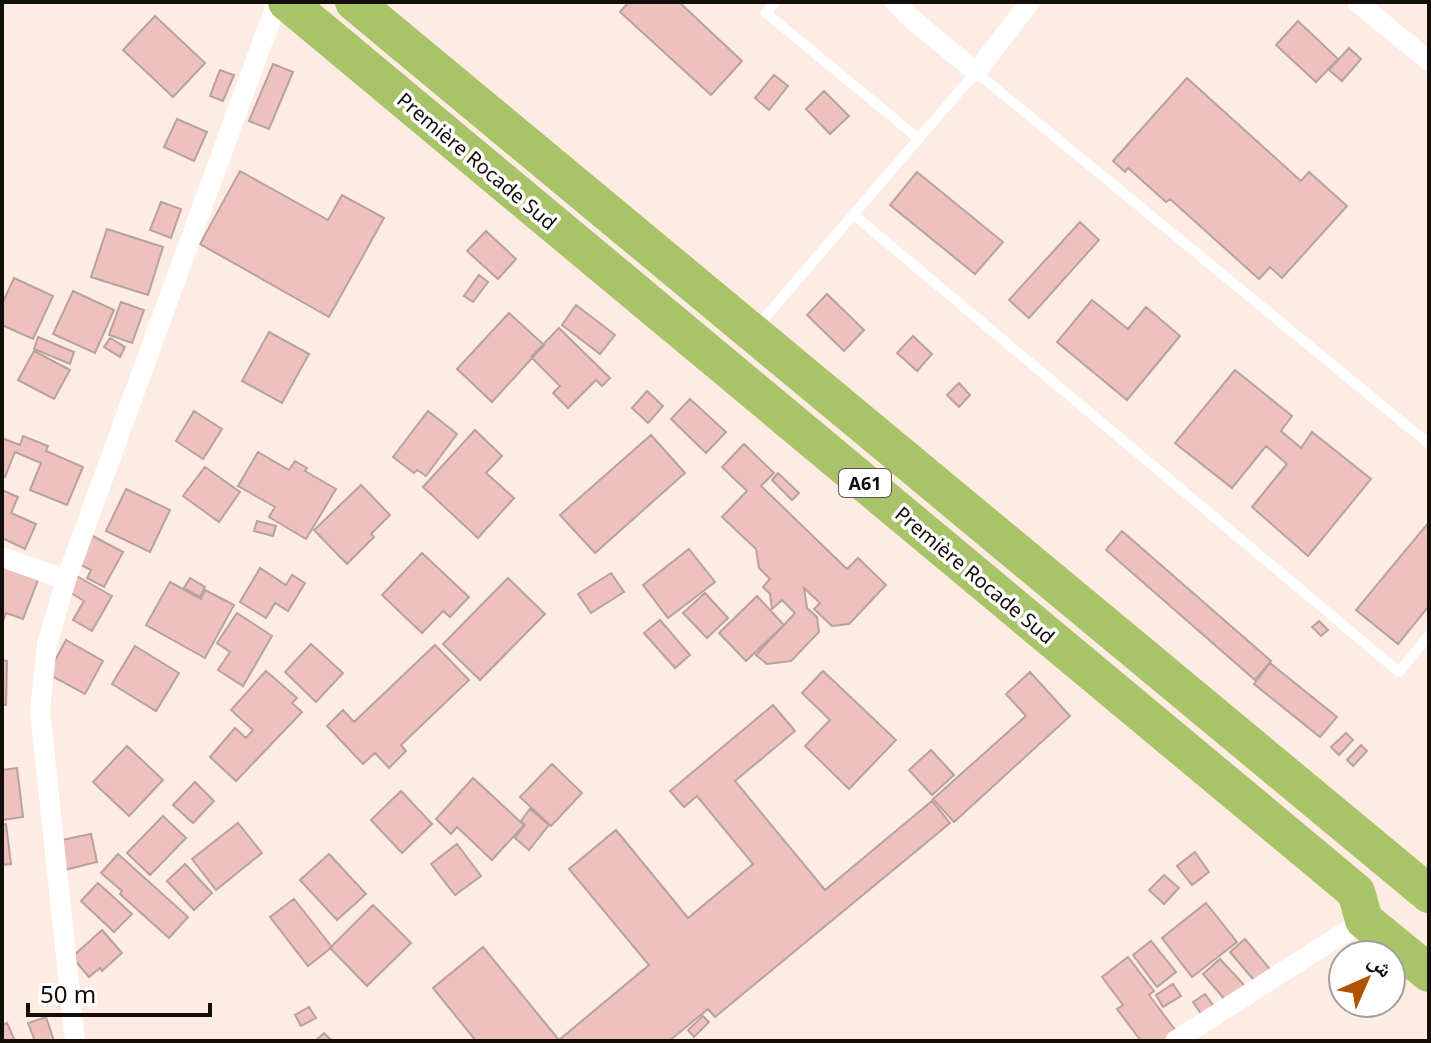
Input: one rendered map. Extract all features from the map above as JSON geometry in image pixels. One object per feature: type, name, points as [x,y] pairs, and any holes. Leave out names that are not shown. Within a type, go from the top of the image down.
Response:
[{"type":"highway","name":"Première Rocade Sud","points":[[287,2],[1356,892],[1364,920],[1429,973]]},
{"type":"highway","name":"A61","points":[[354,2],[1429,894]]},
{"type":"street","points":[[75,1041],[40,711],[47,644],[66,580],[277,2]]},
{"type":"street","points":[[895,2],[976,72],[1030,2]]},
{"type":"street","points":[[1357,2],[1429,61]]},
{"type":"street","points":[[2,557],[66,580]]},
{"type":"street","points":[[1175,1041],[1364,920]]},
{"type":"lane","points":[[775,2],[766,13],[919,139]]},
{"type":"lane","points":[[752,332],[976,72],[1429,444]]},
{"type":"lane","points":[[854,215],[1399,672],[1429,635]]},
{"type":"building","points":[[629,2],[679,2],[742,61],[711,95],[620,12]]},
{"type":"building","points":[[155,16],[205,63],[173,97],[123,50]]},
{"type":"building","points":[[1298,21],[1338,59],[1316,82],[1276,45]]},
{"type":"building","points":[[1349,48],[1361,59],[1342,81],[1329,70]]},
{"type":"building","points":[[273,64],[293,72],[269,129],[249,121]]},
{"type":"building","points":[[220,70],[234,75],[223,101],[210,96]]},
{"type":"building","points":[[774,75],[788,86],[769,110],[755,98]]},
{"type":"building","points":[[1187,78],[1301,181],[1309,172],[1347,206],[1282,278],[1270,267],[1259,279],[1170,199],[1166,202],[1128,168],[1125,172],[1113,161]]},
{"type":"building","points":[[824,91],[849,116],[830,134],[806,109]]},
{"type":"building","points":[[177,119],[207,132],[194,161],[164,147]]},
{"type":"building","points":[[240,171],[328,220],[342,195],[384,218],[329,317],[200,244]]},
{"type":"building","points":[[917,172],[1003,242],[975,274],[890,205]]},
{"type":"building","points":[[161,202],[181,209],[171,238],[150,230]]},
{"type":"building","points":[[1080,222],[1099,240],[1029,318],[1009,300]]},
{"type":"building","points":[[107,229],[163,247],[148,295],[91,277]]},
{"type":"building","points":[[486,231],[516,259],[498,279],[467,251]]},
{"type":"building","points":[[479,275],[488,282],[473,302],[464,296]]},
{"type":"building","points":[[14,278],[53,296],[33,339],[2,325],[2,304]]},
{"type":"building","points":[[73,291],[114,310],[95,353],[53,334]]},
{"type":"building","points":[[827,294],[864,330],[844,351],[807,315]]},
{"type":"building","points":[[1092,300],[1128,329],[1146,307],[1180,336],[1127,400],[1057,342]]},
{"type":"building","points":[[121,302],[144,310],[132,343],[109,335]]},
{"type":"building","points":[[576,305],[615,335],[600,354],[562,325]]},
{"type":"building","points":[[509,313],[544,345],[492,402],[457,369]]},
{"type":"building","points":[[559,328],[610,378],[602,386],[596,380],[568,408],[553,393],[560,386],[531,357]]},
{"type":"building","points":[[269,332],[309,354],[282,403],[242,381]]},
{"type":"building","points":[[913,336],[932,354],[917,371],[897,353]]},
{"type":"building","points":[[38,337],[74,352],[70,364],[34,349]]},
{"type":"building","points":[[110,338],[125,347],[120,357],[104,347]]},
{"type":"building","points":[[34,351],[70,370],[54,399],[18,380]]},
{"type":"building","points":[[1235,370],[1292,416],[1281,431],[1301,448],[1312,432],[1371,479],[1308,556],[1252,507],[1287,464],[1266,446],[1232,488],[1175,443]]},
{"type":"building","points":[[959,383],[970,395],[959,407],[947,395]]},
{"type":"building","points":[[647,391],[663,406],[648,423],[632,408]]},
{"type":"building","points":[[690,399],[726,432],[706,453],[671,419]]},
{"type":"building","points":[[194,411],[222,429],[203,459],[176,441]]},
{"type":"building","points":[[428,411],[457,434],[426,476],[417,470],[414,473],[393,457]]},
{"type":"building","points":[[475,430],[502,456],[486,473],[514,498],[478,538],[423,487]]},
{"type":"building","points":[[651,435],[685,473],[595,553],[560,515]]},
{"type":"building","points":[[23,436],[48,446],[46,451],[83,467],[67,505],[30,490],[41,463],[15,452],[5,477],[2,475],[2,438],[20,445]]},
{"type":"building","points":[[744,444],[774,473],[761,486],[847,569],[858,558],[886,585],[849,624],[832,626],[814,609],[820,603],[804,588],[807,608],[817,617],[819,632],[791,661],[767,664],[756,655],[795,613],[782,600],[772,609],[770,594],[763,587],[770,579],[759,568],[756,549],[722,517],[747,491],[722,467]]},
{"type":"building","points":[[258,452],[289,470],[295,461],[307,468],[305,471],[336,489],[306,539],[269,517],[275,507],[238,486]]},
{"type":"building","points":[[205,467],[240,492],[219,522],[183,496]]},
{"type":"building","points":[[778,473],[799,493],[792,500],[772,480]]},
{"type":"building","points":[[361,485],[390,515],[371,534],[374,537],[347,564],[314,530]]},
{"type":"building","points":[[126,489],[170,510],[150,552],[106,531]]},
{"type":"building","points":[[2,490],[18,497],[11,513],[36,524],[25,549],[2,538]]},
{"type":"building","points":[[257,521],[276,526],[273,536],[254,531]]},
{"type":"building","points":[[1429,522],[1429,606],[1398,644],[1356,610]]},
{"type":"building","points":[[1122,531],[1271,661],[1255,680],[1106,550]]},
{"type":"building","points":[[89,534],[123,552],[104,587],[87,578],[91,570],[75,562]]},
{"type":"building","points":[[689,549],[715,582],[668,618],[643,585]]},
{"type":"building","points":[[422,553],[469,597],[450,617],[443,611],[422,633],[382,595]]},
{"type":"building","points":[[2,566],[38,580],[23,619],[6,613],[2,624]]},
{"type":"building","points":[[260,568],[286,585],[292,575],[305,583],[288,611],[275,603],[266,618],[240,602]]},
{"type":"building","points":[[611,573],[624,592],[591,613],[578,594]]},
{"type":"building","points":[[75,575],[112,596],[92,631],[73,620],[84,601],[66,590]]},
{"type":"building","points":[[190,578],[205,587],[200,597],[184,588]]},
{"type":"building","points":[[508,578],[545,614],[480,680],[443,644]]},
{"type":"building","points":[[170,582],[201,599],[205,590],[234,605],[205,658],[146,625]]},
{"type":"building","points":[[705,593],[728,618],[707,638],[683,613]]},
{"type":"building","points":[[757,596],[784,625],[746,661],[719,633]]},
{"type":"building","points":[[237,613],[272,636],[243,686],[218,670],[230,652],[217,643]]},
{"type":"building","points":[[660,620],[690,655],[675,668],[644,633]]},
{"type":"building","points":[[1319,621],[1328,630],[1321,636],[1312,627]]},
{"type":"building","points":[[66,640],[103,661],[85,694],[48,674]]},
{"type":"building","points":[[311,644],[343,673],[316,702],[285,672]]},
{"type":"building","points":[[435,645],[469,680],[401,745],[406,751],[389,768],[375,753],[363,764],[327,726],[343,710],[354,722]]},
{"type":"building","points":[[135,646],[179,673],[156,711],[112,684]]},
{"type":"building","points":[[2,660],[7,661],[6,705],[2,705]]},
{"type":"building","points":[[1270,663],[1337,717],[1320,737],[1254,684]]},
{"type":"building","points":[[266,671],[297,698],[292,703],[302,712],[236,781],[210,757],[235,728],[246,738],[253,730],[231,710]]},
{"type":"building","points":[[823,671],[896,740],[849,789],[805,746],[830,720],[802,693]]},
{"type":"building","points":[[1030,672],[1070,716],[954,822],[933,799],[1026,716],[1006,694]]},
{"type":"building","points":[[773,705],[795,731],[735,781],[825,890],[932,801],[950,823],[715,1017],[708,1009],[669,1041],[476,1041],[433,988],[483,947],[559,1040],[649,965],[569,869],[616,830],[688,918],[753,864],[697,796],[684,807],[670,791]]},
{"type":"building","points":[[1346,733],[1353,740],[1339,755],[1331,747]]},
{"type":"building","points":[[1361,745],[1367,751],[1353,766],[1347,760]]},
{"type":"building","points":[[127,746],[163,780],[129,816],[93,782]]},
{"type":"building","points":[[931,750],[954,775],[932,795],[909,770]]},
{"type":"building","points":[[552,764],[582,793],[551,826],[520,797]]},
{"type":"building","points":[[17,768],[23,817],[2,820],[2,770]]},
{"type":"building","points":[[473,778],[524,825],[492,860],[457,827],[451,834],[436,819]]},
{"type":"building","points":[[195,782],[214,801],[193,823],[173,805]]},
{"type":"building","points":[[401,791],[432,824],[402,853],[371,820]]},
{"type":"building","points":[[530,809],[549,825],[529,850],[515,838],[525,825],[521,821]]},
{"type":"building","points":[[163,816],[186,838],[150,875],[127,853]]},
{"type":"building","points":[[238,823],[262,853],[216,890],[192,859]]},
{"type":"building","points":[[6,824],[11,864],[2,865],[2,825]]},
{"type":"building","points":[[91,834],[97,862],[64,870],[57,841]]},
{"type":"building","points":[[457,844],[481,876],[455,895],[431,864]]},
{"type":"building","points":[[1195,852],[1209,872],[1192,885],[1177,866]]},
{"type":"building","points":[[118,854],[188,917],[169,938],[101,873]]},
{"type":"building","points":[[329,854],[366,894],[337,920],[300,880]]},
{"type":"building","points":[[185,864],[212,893],[194,910],[167,881]]},
{"type":"building","points":[[1164,875],[1179,888],[1164,904],[1149,890]]},
{"type":"building","points":[[98,883],[132,914],[114,932],[81,901]]},
{"type":"building","points":[[294,899],[332,947],[308,966],[270,917]]},
{"type":"building","points":[[1206,903],[1237,942],[1192,977],[1162,938]]},
{"type":"building","points":[[373,905],[411,943],[367,986],[330,948]]},
{"type":"building","points":[[102,930],[122,953],[102,971],[100,968],[89,977],[72,957]]},
{"type":"building","points":[[1245,939],[1273,973],[1258,985],[1230,952]]},
{"type":"building","points":[[1151,941],[1176,972],[1157,987],[1133,955]]},
{"type":"building","points":[[1128,957],[1154,991],[1149,995],[1179,1035],[1171,1041],[1141,1041],[1117,1009],[1123,1005],[1102,977]]},
{"type":"building","points":[[1220,959],[1245,986],[1227,1002],[1203,974]]},
{"type":"building","points":[[1173,984],[1181,996],[1163,1007],[1156,995]]},
{"type":"building","points":[[1205,994],[1216,1009],[1204,1018],[1193,1002]]},
{"type":"building","points":[[309,1007],[316,1018],[301,1026],[295,1015]]},
{"type":"building","points":[[703,1016],[709,1022],[694,1037],[688,1030]]},
{"type":"building","points":[[46,1017],[54,1041],[35,1041],[28,1023]]},
{"type":"building","points":[[7,1023],[15,1041],[2,1041],[2,1025]]},
{"type":"building","points":[[324,1033],[332,1041],[315,1041]]}]
